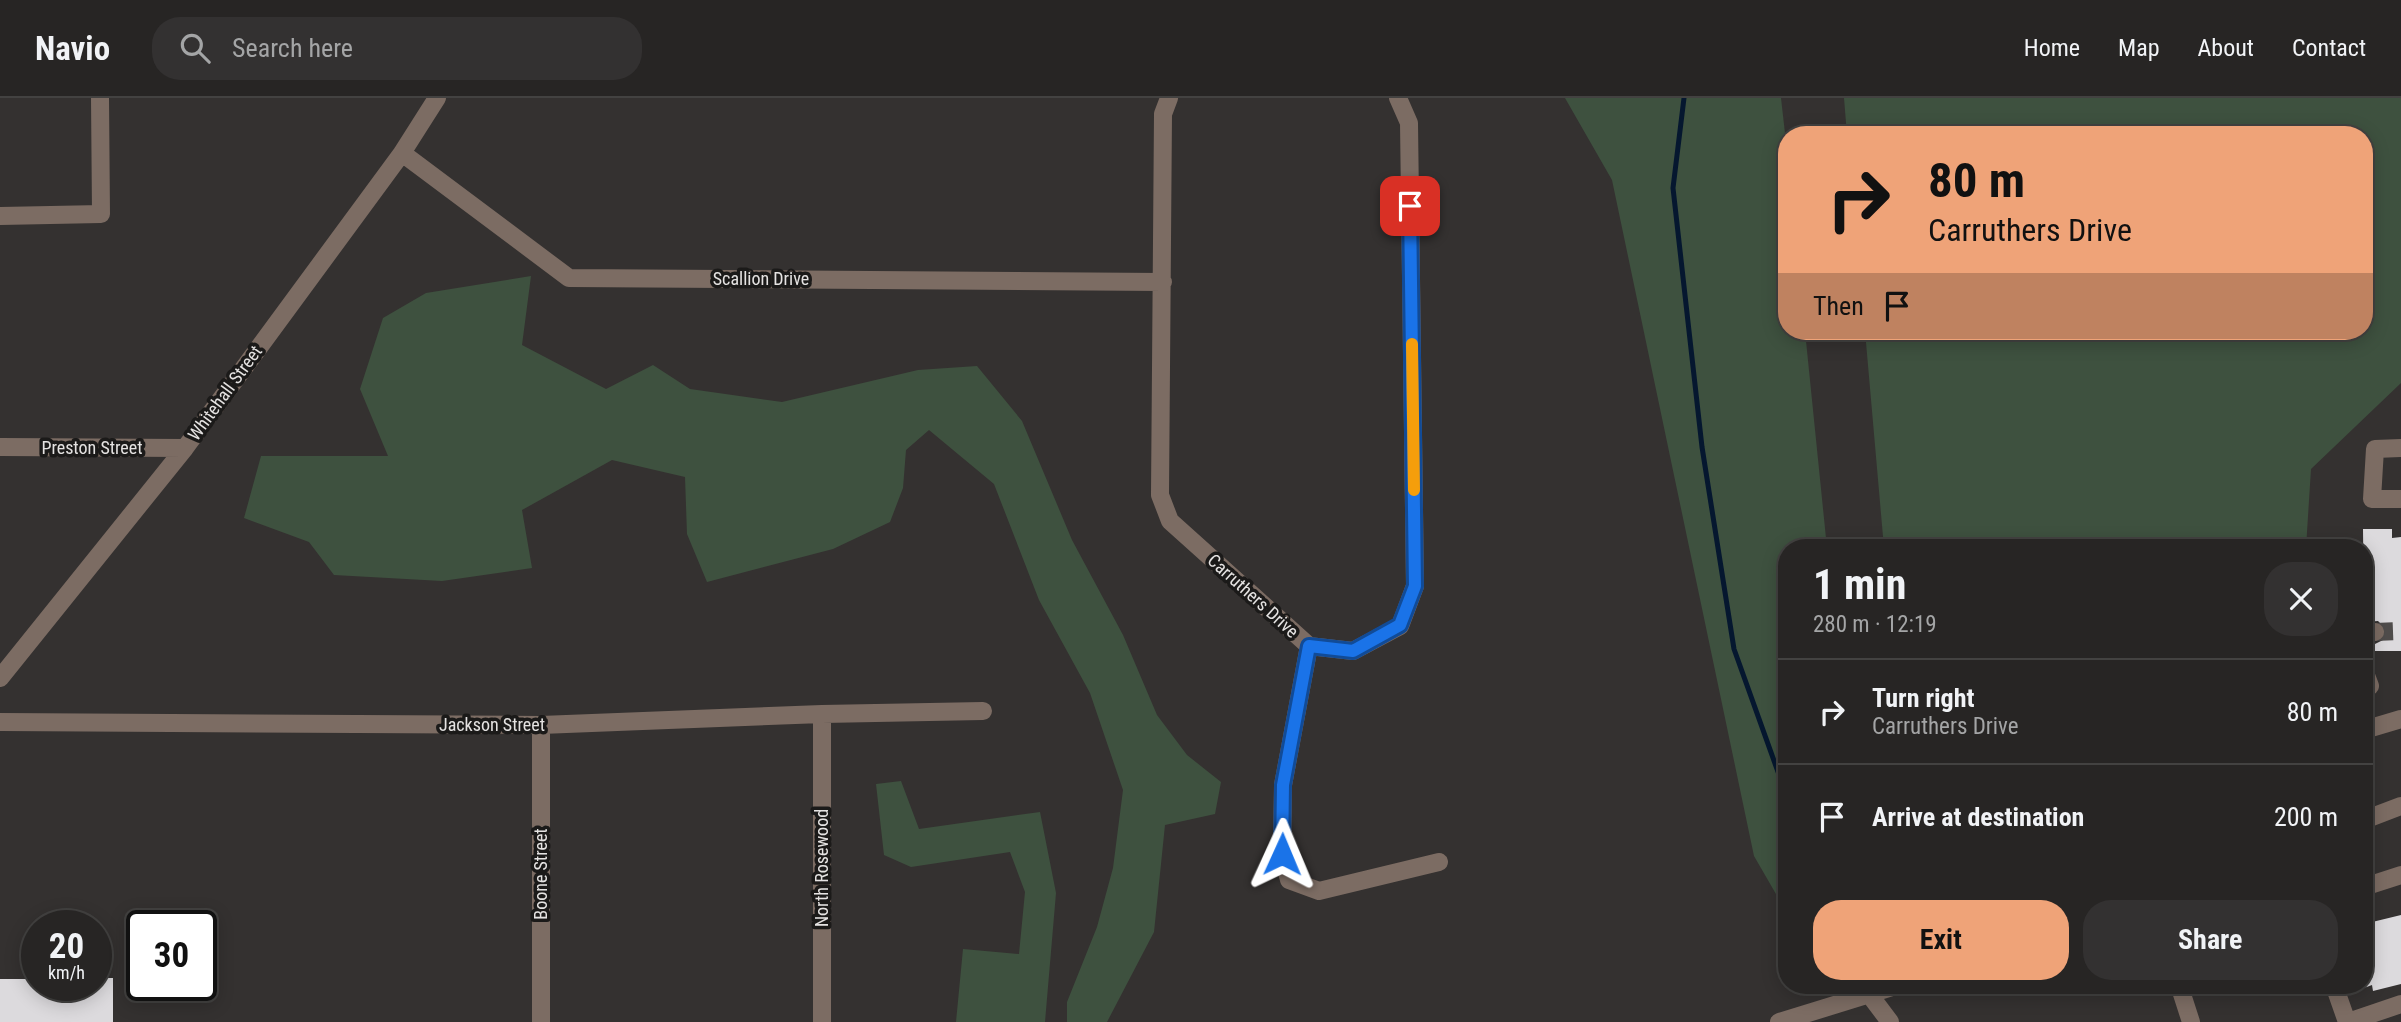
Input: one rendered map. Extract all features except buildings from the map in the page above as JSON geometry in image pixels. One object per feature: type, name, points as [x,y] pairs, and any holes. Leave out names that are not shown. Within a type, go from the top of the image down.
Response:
[{"type":"street","points":[[0,216],[101,214],[100,98]]},
{"type":"street","name":"Whitehall Street","points":[[0,678],[185,449],[402,153],[437,98]]},
{"type":"street","name":"Carruthers Drive","points":[[1169,98],[1163,114],[1160,495],[1170,521],[1309,646],[1353,651],[1400,625],[1415,586],[1409,123],[1398,98]]},
{"type":"street","name":"Scallion Drive","points":[[402,153],[569,278],[1163,282]]},
{"type":"street","name":"Preston Street","points":[[0,447],[185,449]]},
{"type":"street","points":[[2401,448],[2375,449],[2372,499],[2401,499]]},
{"type":"street","points":[[1309,646],[1283,785],[1282,854],[1289,880],[1320,891],[1439,862]]},
{"type":"street","name":"Jackson Street","points":[[0,722],[541,725],[983,711]]},
{"type":"street","name":"North Rosewood","points":[[822,714],[822,1022]]},
{"type":"street","points":[[2373,727],[2401,719]]},
{"type":"street","name":"Boone Street","points":[[541,725],[541,1022]]},
{"type":"street","points":[[2373,817],[2401,806]]},
{"type":"street","points":[[2373,884],[2401,875]]},
{"type":"street","points":[[1779,1022],[1869,994],[1890,1022]]},
{"type":"street","points":[[2182,994],[2191,1022]]},
{"type":"street","points":[[2337,994],[2347,1022],[2401,1004]]},
{"type":"green space","points":[[1565,98],[1781,98],[1784,126],[1778,126],[1778,340],[1806,340],[1826,539],[1778,539],[1778,897],[1754,856],[1612,180]]},
{"type":"green space","points":[[1844,98],[2401,98],[2401,383],[2311,469],[2307,539],[1883,539],[1866,340],[2373,340],[2373,126],[1846,126]]},
{"type":"green space","points":[[531,276],[522,345],[606,389],[653,365],[690,389],[782,402],[918,370],[977,366],[1022,421],[1072,540],[1123,635],[1157,715],[1187,755],[1221,782],[1215,814],[1165,825],[1154,932],[1107,1022],[1067,1022],[1067,1002],[1097,927],[1113,868],[1123,790],[1090,693],[1039,600],[994,484],[929,430],[906,450],[903,488],[890,522],[833,549],[707,582],[687,534],[685,477],[612,460],[522,510],[532,568],[442,581],[334,575],[309,542],[244,518],[261,456],[388,456],[360,389],[383,318],[426,293]]},
{"type":"green space","points":[[901,781],[919,829],[1040,812],[1056,893],[1045,1022],[956,1022],[963,949],[1019,954],[1025,892],[1010,852],[911,867],[884,855],[876,784]]},
{"type":"waterway","points":[[1684,98],[1673,188],[1702,447],[1734,649],[1778,772]]},
{"type":"tunnel","points":[[2375,632],[2401,631]]},
{"type":"slow traffic","points":[[1412,344],[1414,490]]},
{"type":"route","points":[[1282,854],[1283,785],[1309,646],[1353,651],[1400,625],[1415,586],[1410,206]]}]
